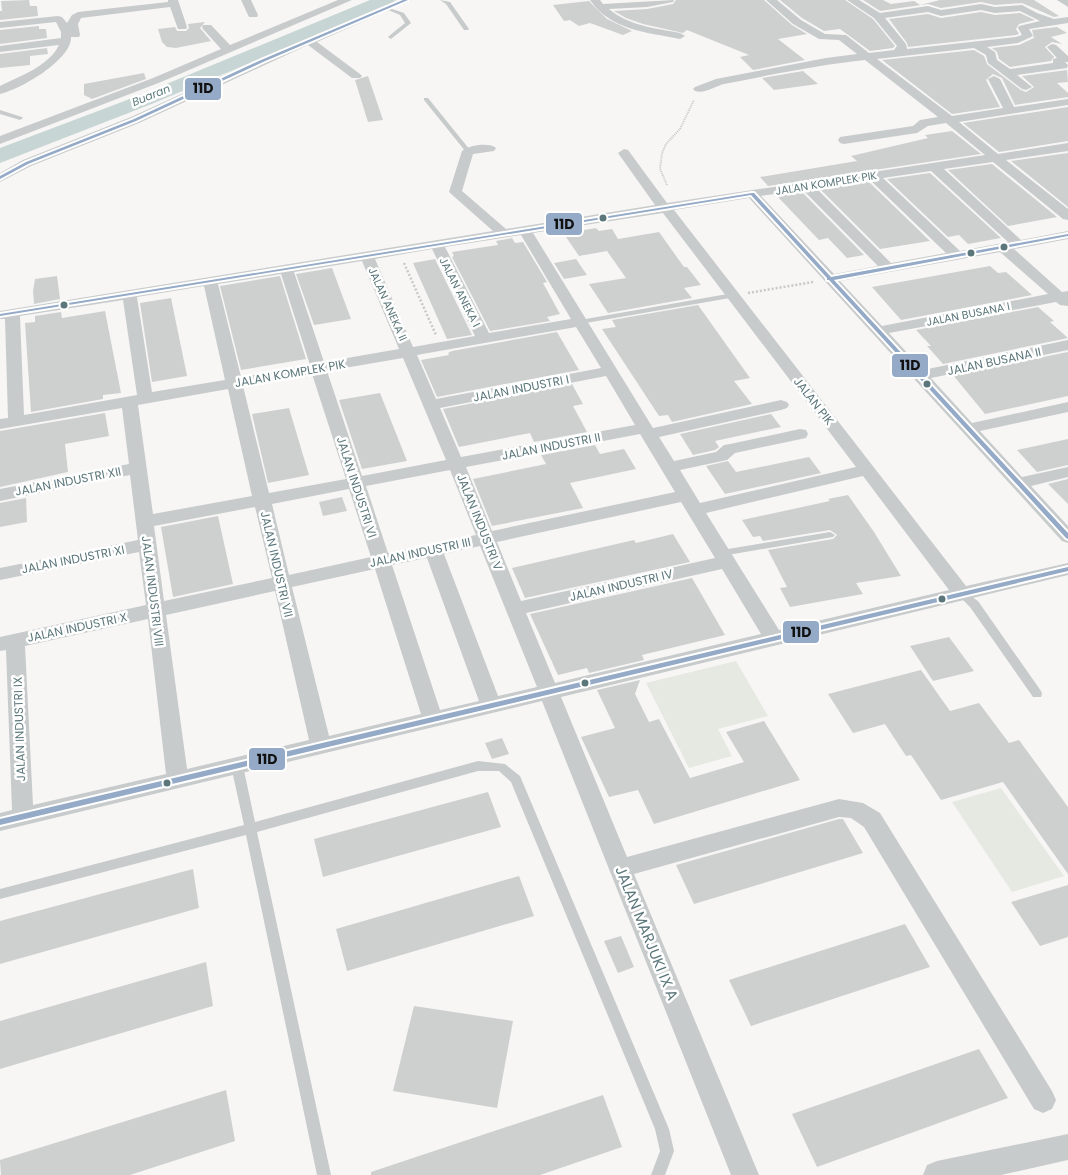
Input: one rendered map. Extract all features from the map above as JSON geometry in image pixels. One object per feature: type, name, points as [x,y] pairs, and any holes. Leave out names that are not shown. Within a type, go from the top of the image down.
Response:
[{"type":"street","points":[[246,0],[253,15]]},
{"type":"street","points":[[0,140],[101,103],[347,0]]},
{"type":"street","points":[[0,178],[27,163],[127,116],[310,42],[406,0]]},
{"type":"street","points":[[597,4],[647,4],[669,0]]},
{"type":"street","points":[[771,0],[797,22],[823,37],[842,37],[869,56],[1068,216]]},
{"type":"street","points":[[852,0],[878,16],[902,46],[902,50],[898,52]]},
{"type":"street","points":[[1062,0],[1068,4]]},
{"type":"street","points":[[78,15],[174,2],[182,26]]},
{"type":"street","points":[[0,91],[54,60],[70,38],[72,25],[75,16],[78,15],[81,3]]},
{"type":"street","points":[[597,4],[624,24],[680,36]]},
{"type":"street","points":[[878,16],[928,9],[941,13],[981,7],[995,10],[1022,8],[1033,15],[1052,22]]},
{"type":"street","points":[[0,25],[58,19],[63,23],[70,38]]},
{"type":"street","points":[[699,89],[716,82],[808,64],[898,52],[978,46],[1024,38],[1028,36],[1023,28],[1068,20]]},
{"type":"street","points":[[207,27],[219,42],[229,50]]},
{"type":"street","points":[[0,49],[70,38]]},
{"type":"street","points":[[310,42],[356,76]]},
{"type":"street","points":[[978,46],[990,54],[992,61],[1026,87]]},
{"type":"street","points":[[1052,47],[1065,59],[1057,61],[1065,68]]},
{"type":"street","points":[[1008,73],[1065,68]]},
{"type":"street","points":[[9,74],[39,69]]},
{"type":"street","points":[[994,79],[1010,110]]},
{"type":"street","points":[[844,140],[917,129],[924,123],[1068,102]]},
{"type":"street","points":[[101,103],[127,116]]},
{"type":"street","points":[[490,148],[468,151],[458,175],[455,192],[504,234]]},
{"type":"street","name":"JALAN KOMPLEK PIK","points":[[6,314],[697,204],[737,196],[996,158],[1065,150]]},
{"type":"street","name":"JALAN PIK","points":[[624,153],[670,208],[733,295],[962,594]]},
{"type":"street","points":[[934,167],[1018,244]]},
{"type":"street","points":[[873,176],[956,256]]},
{"type":"street","points":[[806,186],[888,268]]},
{"type":"street","points":[[752,194],[1068,537]]},
{"type":"street","points":[[525,231],[774,639]]},
{"type":"street","points":[[830,279],[1068,235]]},
{"type":"street","name":"JALAN ANEKA I","points":[[437,245],[484,339]]},
{"type":"street","points":[[1003,247],[1065,299]]},
{"type":"street","name":"JALAN ANEKA II","points":[[368,256],[410,352]]},
{"type":"street","name":"JALAN INDUSTRI VI","points":[[286,269],[433,720]]},
{"type":"street","name":"JALAN INDUSTRI VII","points":[[210,282],[321,746]]},
{"type":"street","name":"JALAN INDUSTRI VIII","points":[[130,294],[137,400],[137,468],[178,780]]},
{"type":"street","name":"JALAN BUSANA I","points":[[878,331],[1065,299]]},
{"type":"street","points":[[6,314],[16,421]]},
{"type":"street","name":"JALAN KOMPLEK PIK","points":[[0,424],[580,322]]},
{"type":"street","name":"JALAN BUSANA II","points":[[919,376],[1068,345]]},
{"type":"street","name":"JALAN INDUSTRI V","points":[[410,352],[549,692]]},
{"type":"street","name":"JALAN INDUSTRI I","points":[[431,405],[610,371]]},
{"type":"street","name":"JALAN INDUSTRI II","points":[[456,464],[647,431],[782,405]]},
{"type":"street","points":[[968,429],[1068,407]]},
{"type":"street","points":[[669,468],[721,456],[730,449],[800,434]]},
{"type":"street","points":[[144,522],[456,464]]},
{"type":"street","name":"JALAN INDUSTRI XII","points":[[0,495],[137,468]]},
{"type":"street","points":[[695,510],[867,470]]},
{"type":"street","points":[[1019,484],[1068,472]]},
{"type":"street","name":"JALAN INDUSTRI III","points":[[155,610],[686,494]]},
{"type":"street","name":"JALAN INDUSTRI XI","points":[[0,574],[147,544]]},
{"type":"street","points":[[433,550],[491,706]]},
{"type":"street","name":"JALAN INDUSTRI IV","points":[[515,609],[724,557]]},
{"type":"street","points":[[0,822],[1068,569]]},
{"type":"street","name":"JALAN INDUSTRI X","points":[[8,642],[155,610]]},
{"type":"street","name":"JALAN INDUSTRI IX","points":[[8,642],[23,816]]},
{"type":"street","name":"JALAN MARJUKI IX A","points":[[549,692],[746,1175]]},
{"type":"street","points":[[621,868],[839,808],[855,810],[872,820],[1043,1100]]},
{"type":"street","points":[[938,1175],[1068,1146]]},
{"type":"lane","points":[[443,0],[448,3],[466,29]]},
{"type":"lane","points":[[388,8],[402,14],[408,24],[390,37]]},
{"type":"lane","points":[[426,99],[468,151]]},
{"type":"lane","points":[[0,112],[20,118]]},
{"type":"lane","points":[[580,322],[733,295]]},
{"type":"lane","points":[[724,557],[830,535]]},
{"type":"lane","points":[[962,594],[974,604],[1037,694]]},
{"type":"lane","points":[[237,766],[324,1175]]},
{"type":"lane","points":[[0,894],[249,829],[478,766],[501,767],[516,779],[662,1129],[667,1150],[658,1175]]},
{"type":"path","points":[[670,208],[661,163],[666,144],[680,129],[699,89]]},
{"type":"path","points":[[398,251],[441,346]]},
{"type":"path","points":[[733,295],[830,279]]},
{"type":"shaded area","points":[[736,661],[768,716],[718,729],[732,756],[689,768],[646,683]]},
{"type":"shaded area","points":[[1001,788],[1064,876],[1012,892],[952,802]]},
{"type":"building","points":[[29,0],[30,6],[37,6],[38,16],[0,20],[0,11],[2,11],[1,1]]},
{"type":"building","points":[[676,0],[764,0],[792,25],[807,34],[778,39],[805,60],[753,70],[740,57],[749,55],[687,30],[683,33],[643,24],[614,11],[647,9],[673,4]]},
{"type":"building","points":[[780,0],[845,0],[873,19],[895,46],[893,48],[870,51],[840,29],[824,31],[802,18]]},
{"type":"building","points":[[863,0],[883,0],[891,4],[914,1],[920,5],[940,0],[1034,0],[1059,16],[1054,17],[1022,3],[995,5],[981,2],[941,8],[928,4],[880,11]]},
{"type":"building","points":[[589,1],[607,19],[632,31],[623,35],[590,23],[579,26],[570,20],[564,21],[553,5]]},
{"type":"building","points":[[981,12],[995,15],[1020,13],[1035,20],[1019,24],[1016,29],[1019,34],[1016,35],[908,47],[889,19],[928,14],[941,18]]},
{"type":"building","points":[[205,22],[200,28],[211,41],[176,48],[167,47],[162,42],[158,29],[175,27],[177,31],[186,31],[189,28],[188,24]]},
{"type":"building","points":[[39,26],[39,29],[46,29],[47,38],[0,44],[0,30]]},
{"type":"building","points":[[1057,27],[1067,33],[1051,37],[1062,44],[1052,42],[1045,47],[1054,57],[1051,61],[1010,67],[999,59],[997,52],[992,48],[1019,45],[1034,38],[1032,30]]},
{"type":"building","points":[[47,48],[48,54],[30,56],[30,65],[0,68],[0,54]]},
{"type":"building","points":[[974,50],[984,56],[987,64],[1026,92],[1034,87],[1022,76],[1067,70],[1068,82],[1057,83],[1068,93],[1068,97],[1015,105],[1002,78],[993,74],[986,80],[1000,107],[952,114],[882,60]]},
{"type":"building","points":[[803,71],[818,84],[774,90],[762,78]]},
{"type":"building","points":[[144,73],[146,79],[92,99],[84,95],[84,84]]},
{"type":"building","points":[[368,76],[383,120],[368,122],[355,80]]},
{"type":"building","points":[[1068,107],[1068,141],[999,152],[963,123]]},
{"type":"building","points":[[952,131],[981,154],[768,186],[760,177],[857,161],[851,156],[928,138],[925,135]]},
{"type":"building","points":[[1068,153],[1068,207],[1011,161]]},
{"type":"building","points":[[992,164],[1057,217],[1008,226],[948,170]]},
{"type":"building","points":[[930,173],[1001,238],[968,244],[959,235],[948,237],[887,179]]},
{"type":"building","points":[[869,182],[930,241],[880,249],[820,189]]},
{"type":"building","points":[[802,192],[864,255],[847,258],[828,238],[819,240],[777,196]]},
{"type":"building","points":[[596,228],[599,231],[612,229],[618,239],[659,232],[684,267],[687,267],[701,285],[684,288],[692,298],[608,313],[589,284],[626,278],[607,251],[579,256],[566,237],[580,234],[578,231]]},
{"type":"building","points":[[512,238],[515,243],[523,242],[547,282],[543,283],[560,314],[547,317],[550,321],[490,331],[452,257],[454,256],[452,252],[498,245],[496,241]]},
{"type":"building","points":[[435,259],[472,335],[447,339],[413,263]]},
{"type":"building","points":[[576,259],[587,275],[564,279],[554,263]]},
{"type":"building","points":[[990,266],[998,273],[1006,272],[1032,295],[901,320],[872,287]]},
{"type":"building","points":[[332,268],[351,319],[314,325],[296,274]]},
{"type":"building","points":[[57,276],[60,299],[34,304],[33,291],[35,279]]},
{"type":"building","points":[[280,276],[306,359],[241,370],[220,286]]},
{"type":"building","points":[[171,298],[187,376],[152,382],[140,303]]},
{"type":"building","points":[[698,305],[750,378],[734,381],[752,404],[672,422],[668,415],[659,416],[602,329],[616,327],[612,320]]},
{"type":"building","points":[[1038,307],[1054,321],[1050,322],[1068,338],[943,364],[927,346],[931,346],[916,330]]},
{"type":"building","points":[[105,311],[121,393],[103,395],[103,399],[31,412],[25,323],[35,322],[35,316],[61,312],[62,318]]},
{"type":"building","points":[[557,332],[579,370],[437,397],[421,360],[449,355],[448,353],[452,351]]},
{"type":"building","points":[[1068,352],[1068,396],[985,414],[953,375]]},
{"type":"building","points":[[572,384],[583,404],[573,406],[587,432],[534,442],[530,433],[459,447],[443,409]]},
{"type":"building","points":[[380,393],[407,461],[362,469],[339,400]]},
{"type":"building","points":[[289,408],[309,475],[268,483],[252,414]]},
{"type":"building","points":[[105,413],[109,436],[65,444],[68,472],[0,487],[0,431]]},
{"type":"building","points":[[771,414],[781,427],[715,441],[719,447],[715,450],[693,455],[680,434]]},
{"type":"building","points":[[1068,439],[1068,465],[1037,472],[1017,450]]},
{"type":"building","points":[[595,445],[600,454],[624,449],[636,469],[570,483],[583,508],[492,526],[473,479],[546,464],[541,455]]},
{"type":"building","points":[[809,457],[821,473],[725,494],[706,466],[728,461],[736,472]]},
{"type":"building","points":[[1068,479],[1068,504],[1048,484]]},
{"type":"building","points":[[848,495],[901,576],[856,583],[863,594],[790,607],[780,588],[787,587],[768,550],[833,539],[837,535],[830,530],[763,541],[760,536],[753,537],[742,520],[830,501],[828,499]]},
{"type":"building","points":[[342,497],[347,511],[323,516],[319,502]]},
{"type":"building","points":[[26,498],[27,522],[0,527],[0,503]]},
{"type":"building","points":[[218,516],[233,584],[173,597],[161,527]]},
{"type":"building","points":[[673,534],[690,562],[525,598],[512,568],[634,540],[636,543]]},
{"type":"building","points":[[692,578],[725,635],[642,655],[644,660],[589,673],[587,668],[558,675],[530,614]]},
{"type":"building","points":[[949,637],[974,671],[933,681],[910,646]]},
{"type":"building","points":[[921,670],[950,711],[979,703],[1009,743],[1019,740],[1068,807],[1068,874],[1003,782],[941,800],[911,755],[906,756],[885,724],[853,733],[828,694]]},
{"type":"building","points":[[640,680],[635,694],[649,722],[659,719],[690,778],[744,762],[726,732],[764,721],[800,780],[654,824],[638,790],[609,797],[581,737],[615,728],[597,690]]},
{"type":"building","points":[[502,738],[509,754],[492,759],[485,743]]},
{"type":"building","points":[[488,792],[501,827],[323,877],[314,839]]},
{"type":"building","points":[[843,819],[863,853],[694,904],[676,865]]},
{"type":"building","points":[[193,869],[199,908],[0,964],[0,921]]},
{"type":"building","points":[[519,876],[534,916],[347,971],[336,929]]},
{"type":"building","points":[[1068,885],[1068,937],[1040,946],[1011,902]]},
{"type":"building","points":[[905,924],[930,967],[751,1026],[729,980]]},
{"type":"building","points":[[621,936],[634,967],[618,973],[604,941]]},
{"type":"building","points":[[206,962],[213,1006],[0,1069],[0,1021]]},
{"type":"building","points":[[414,1006],[513,1021],[497,1108],[393,1091]]},
{"type":"building","points":[[979,1049],[1008,1098],[817,1167],[792,1114]]},
{"type":"building","points":[[226,1090],[235,1141],[130,1175],[1,1175],[0,1160]]},
{"type":"building","points":[[603,1095],[622,1147],[540,1175],[371,1175],[371,1172]]},
{"type":"waterway","name":"Buaran","points":[[0,156],[142,101],[386,0]]},
{"type":"transit line","name":"11D","points":[[0,178],[27,163],[135,120],[262,61],[406,0]]},
{"type":"transit line","name":"11D","points":[[752,194],[1068,537]]},
{"type":"transit line","name":"11D","points":[[0,315],[752,194]]},
{"type":"transit line","name":"11D","points":[[829,279],[1068,235]]},
{"type":"transit line","name":"11D","points":[[0,822],[1068,569]]}]
